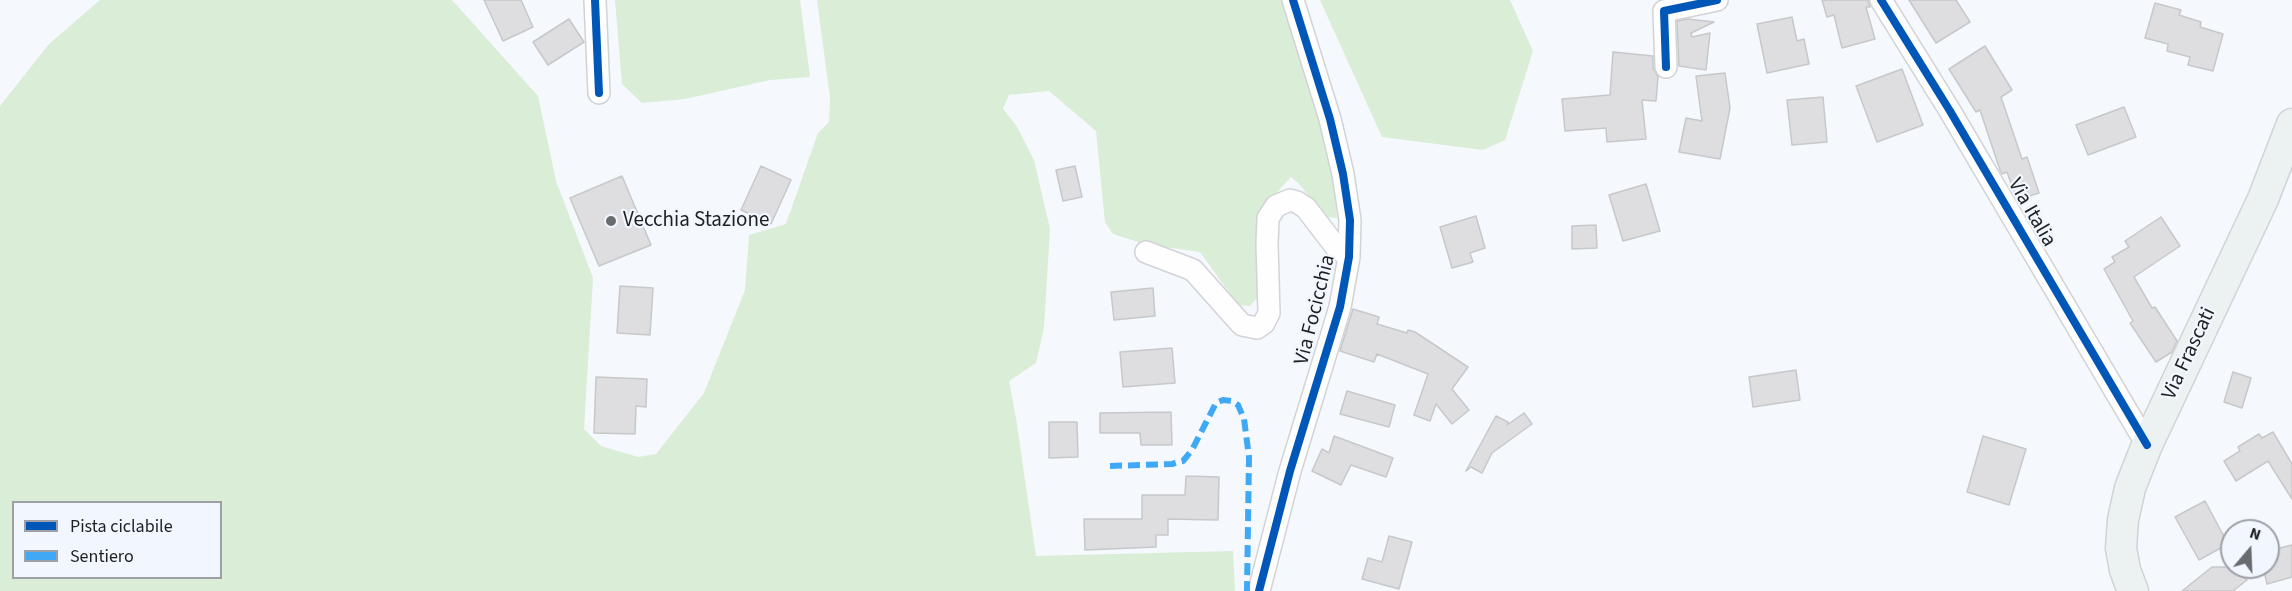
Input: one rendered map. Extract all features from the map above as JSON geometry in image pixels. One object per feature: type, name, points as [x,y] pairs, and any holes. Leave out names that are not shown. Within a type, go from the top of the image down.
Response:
[{"type":"main road","name":"Via Frascati","points":[[2133,591],[2123,560],[2121,535],[2130,488],[2147,445],[2264,199],[2292,124]]},
{"type":"street","points":[[595,0],[599,93]]},
{"type":"street","name":"Via Focicchia","points":[[1258,591],[1290,471],[1340,307],[1349,256],[1350,220],[1343,174],[1330,119],[1293,0]]},
{"type":"street","points":[[1666,67],[1664,11],[1718,0]]},
{"type":"street","name":"Via Italia","points":[[1881,0],[1950,111],[2147,445]]},
{"type":"street","points":[[1146,252],[1193,270],[1242,325],[1257,328],[1264,323],[1269,314],[1268,218],[1276,206],[1290,200],[1306,208],[1336,248],[1349,256]]},
{"type":"green space","points":[[100,0],[452,0],[538,96],[556,181],[593,278],[584,429],[601,446],[638,457],[656,454],[704,393],[745,290],[749,235],[786,224],[818,133],[829,122],[830,97],[817,0],[1284,0],[1331,153],[1337,218],[1327,217],[1291,177],[1270,200],[1258,226],[1258,297],[1250,306],[1238,305],[1200,252],[1144,244],[1113,234],[1105,222],[1096,131],[1049,91],[1009,95],[1003,109],[1016,125],[1034,160],[1050,229],[1044,328],[1036,363],[1009,381],[1036,556],[1233,551],[1235,591],[0,591],[0,106],[49,44]]},
{"type":"green space","points":[[615,0],[800,0],[810,77],[770,80],[685,99],[642,103],[622,84]]},
{"type":"green space","points":[[1320,0],[1510,0],[1533,51],[1505,140],[1483,150],[1382,137]]},
{"type":"building","points":[[484,0],[521,0],[533,27],[503,41]]},
{"type":"building","points":[[1822,0],[1868,0],[1870,7],[1866,7],[1875,39],[1842,48],[1834,15],[1827,17]]},
{"type":"building","points":[[1909,0],[1956,0],[1970,22],[1936,43]]},
{"type":"building","points":[[2155,3],[2181,10],[2179,15],[2201,22],[2200,27],[2223,34],[2213,71],[2188,65],[2190,57],[2167,51],[2168,44],[2145,38]]},
{"type":"building","points":[[1792,17],[1797,41],[1804,39],[1809,64],[1767,73],[1757,24]]},
{"type":"building","points":[[569,19],[584,42],[548,65],[533,42]]},
{"type":"building","points":[[1688,19],[1714,22],[1691,33],[1692,37],[1710,33],[1706,70],[1679,66],[1677,21]]},
{"type":"building","points":[[1985,46],[2012,90],[2001,97],[2022,159],[2027,157],[2039,193],[2017,200],[2007,172],[2002,174],[2000,170],[1980,110],[1976,112],[1949,69]]},
{"type":"building","points":[[1613,52],[1653,56],[1653,68],[1658,77],[1656,101],[1642,100],[1646,139],[1607,142],[1606,128],[1565,131],[1562,99],[1610,95]]},
{"type":"building","points":[[1902,69],[1923,125],[1877,142],[1856,86]]},
{"type":"building","points":[[1725,73],[1730,108],[1720,159],[1679,152],[1686,118],[1702,121],[1696,76]]},
{"type":"building","points":[[1823,97],[1827,142],[1792,145],[1787,100]]},
{"type":"building","points":[[2124,107],[2136,137],[2088,155],[2076,125]]},
{"type":"building","points":[[761,166],[791,180],[771,224],[741,210]]},
{"type":"building","points":[[1075,166],[1082,197],[1063,201],[1056,170]]},
{"type":"building","name":"Vecchia Stazione","points":[[622,176],[651,245],[599,266],[570,198]]},
{"type":"building","points":[[1646,184],[1660,231],[1623,241],[1609,195]]},
{"type":"building","points":[[1476,216],[1485,248],[1470,253],[1473,262],[1452,268],[1440,227]]},
{"type":"building","points":[[2161,217],[2180,246],[2134,277],[2152,308],[2155,307],[2177,341],[2172,352],[2156,362],[2130,323],[2133,321],[2104,269],[2115,262],[2112,257],[2129,247],[2125,241]]},
{"type":"building","points":[[1596,225],[1597,248],[1572,249],[1572,226]]},
{"type":"building","points":[[620,286],[653,288],[650,335],[617,333]]},
{"type":"building","points":[[1153,288],[1155,316],[1114,320],[1111,292]]},
{"type":"building","points":[[1353,309],[1379,317],[1377,324],[1407,333],[1408,330],[1415,332],[1468,367],[1452,389],[1469,410],[1452,424],[1436,404],[1430,421],[1414,415],[1428,374],[1377,354],[1374,362],[1340,351]]},
{"type":"building","points":[[1172,348],[1175,383],[1123,387],[1120,352]]},
{"type":"building","points":[[1796,370],[1800,400],[1753,407],[1749,377]]},
{"type":"building","points":[[2233,372],[2251,378],[2242,408],[2224,402]]},
{"type":"building","points":[[596,377],[647,379],[646,407],[636,406],[635,434],[594,433]]},
{"type":"building","points":[[1347,391],[1395,405],[1389,427],[1340,414]]},
{"type":"building","points":[[1171,412],[1172,445],[1141,445],[1140,433],[1100,433],[1100,413]]},
{"type":"building","points":[[1524,413],[1532,424],[1492,453],[1482,473],[1471,467],[1466,471],[1496,416],[1508,422],[1507,425]]},
{"type":"building","points":[[1049,422],[1077,422],[1078,457],[1049,458]]},
{"type":"building","points":[[2273,432],[2292,464],[2292,499],[2268,461],[2236,481],[2224,461],[2240,451],[2238,447],[2259,434],[2262,438]]},
{"type":"building","points":[[1334,436],[1393,458],[1386,477],[1351,465],[1341,485],[1312,471],[1322,449],[1329,453]]},
{"type":"building","points":[[1983,436],[2026,449],[2009,505],[1967,492]]},
{"type":"building","points":[[1186,476],[1219,477],[1218,520],[1168,519],[1168,535],[1156,535],[1156,547],[1085,550],[1084,519],[1142,519],[1142,495],[1185,495]]},
{"type":"building","points":[[2205,501],[2220,529],[2220,548],[2199,560],[2175,517]]},
{"type":"building","points":[[1389,536],[1412,542],[1399,589],[1362,579],[1368,558],[1382,562]]},
{"type":"building","points":[[2292,545],[2292,577],[2267,584],[2266,579],[2280,579],[2280,548]]},
{"type":"building","points":[[2212,567],[2220,567],[2220,579],[2247,580],[2233,591],[2182,591]]},
{"type":"marked path","points":[[1110,466],[1172,464],[1183,461],[1192,450],[1216,403],[1223,400],[1232,401],[1238,405],[1244,419],[1249,457],[1247,591]]},
{"type":"cycle path","points":[[595,0],[599,93]]},
{"type":"cycle path","points":[[1259,591],[1290,471],[1340,307],[1349,257],[1350,220],[1343,174],[1330,119],[1293,0]]},
{"type":"cycle path","points":[[1666,67],[1664,11],[1717,0]]},
{"type":"cycle path","points":[[1881,0],[1950,111],[2147,445]]},
{"type":"place","name":"Vecchia Stazione","points":[[611,221]]}]
